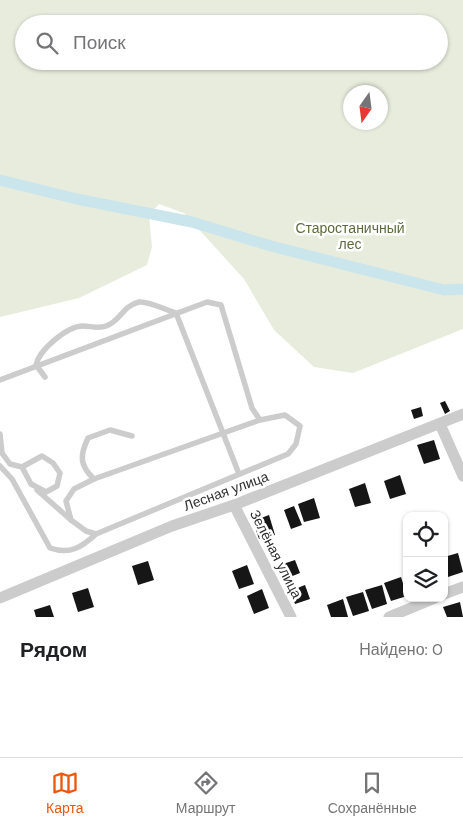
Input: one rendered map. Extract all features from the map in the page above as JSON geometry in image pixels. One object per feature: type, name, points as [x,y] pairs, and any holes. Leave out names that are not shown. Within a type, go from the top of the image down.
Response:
[{"type":"street","name":"Лесная улица","points":[[0,598],[172,526],[234,506],[463,414]]},
{"type":"street","points":[[440,424],[463,476]]},
{"type":"street","name":"Зелёная улица","points":[[234,506],[291,617]]},
{"type":"street","points":[[448,593],[463,587]]},
{"type":"street","points":[[390,617],[426,602]]},
{"type":"lane","points":[[45,377],[36,366],[37,356],[66,330],[82,326],[104,327],[115,322],[128,306],[142,302],[176,313]]},
{"type":"lane","points":[[0,380],[207,302],[220,305],[252,408],[260,420]]},
{"type":"lane","points":[[176,313],[239,474]]},
{"type":"lane","points":[[0,466],[12,479],[50,548],[62,552],[86,544],[96,534],[288,454],[296,444],[300,426],[285,415],[260,420],[94,479],[74,489],[66,501],[71,520]]},
{"type":"lane","points":[[94,479],[86,472],[81,462],[82,452],[88,438],[110,430],[132,436]]},
{"type":"lane","points":[[0,434],[2,453],[10,464],[22,467],[42,456],[53,463],[60,473],[57,486],[46,492],[31,484]]},
{"type":"lane","points":[[22,467],[31,484],[71,520],[86,531],[96,534]]},
{"type":"green space","name":"Старостаничный лес","points":[[0,0],[463,0],[463,329],[353,373],[314,367],[274,330],[244,279],[184,213],[159,204],[149,215],[152,247],[147,265],[79,298],[0,317]]},
{"type":"building","points":[[445,401],[450,411],[445,414],[440,403]]},
{"type":"building","points":[[421,407],[423,416],[414,419],[411,410]]},
{"type":"building","points":[[434,440],[440,459],[424,464],[417,445]]},
{"type":"building","points":[[400,475],[406,494],[390,499],[384,481]]},
{"type":"building","points":[[365,483],[371,503],[355,507],[349,489]]},
{"type":"building","points":[[314,498],[320,518],[304,522],[298,504]]},
{"type":"building","points":[[294,506],[302,525],[291,529],[284,510]]},
{"type":"building","points":[[269,515],[275,535],[259,539],[253,521]]},
{"type":"building","points":[[458,553],[463,572],[448,577],[448,556]]},
{"type":"building","points":[[295,560],[300,573],[285,579],[280,565]]},
{"type":"building","points":[[148,561],[154,580],[138,585],[132,566]]},
{"type":"building","points":[[247,565],[254,584],[239,589],[232,571]]},
{"type":"building","points":[[401,577],[403,597],[391,601],[384,583]]},
{"type":"building","points":[[305,585],[310,599],[295,604],[290,591]]},
{"type":"building","points":[[382,585],[387,604],[372,609],[365,590]]},
{"type":"building","points":[[88,588],[94,607],[78,612],[72,593]]},
{"type":"building","points":[[262,589],[269,608],[254,614],[247,596]]},
{"type":"building","points":[[363,592],[369,611],[353,616],[346,597]]},
{"type":"building","points":[[343,599],[348,617],[331,617],[327,605]]},
{"type":"building","points":[[460,602],[463,617],[447,617],[443,607]]},
{"type":"building","points":[[50,605],[54,617],[36,617],[34,610]]},
{"type":"waterway","points":[[0,180],[77,199],[192,222],[271,246],[444,290],[463,289]]}]
